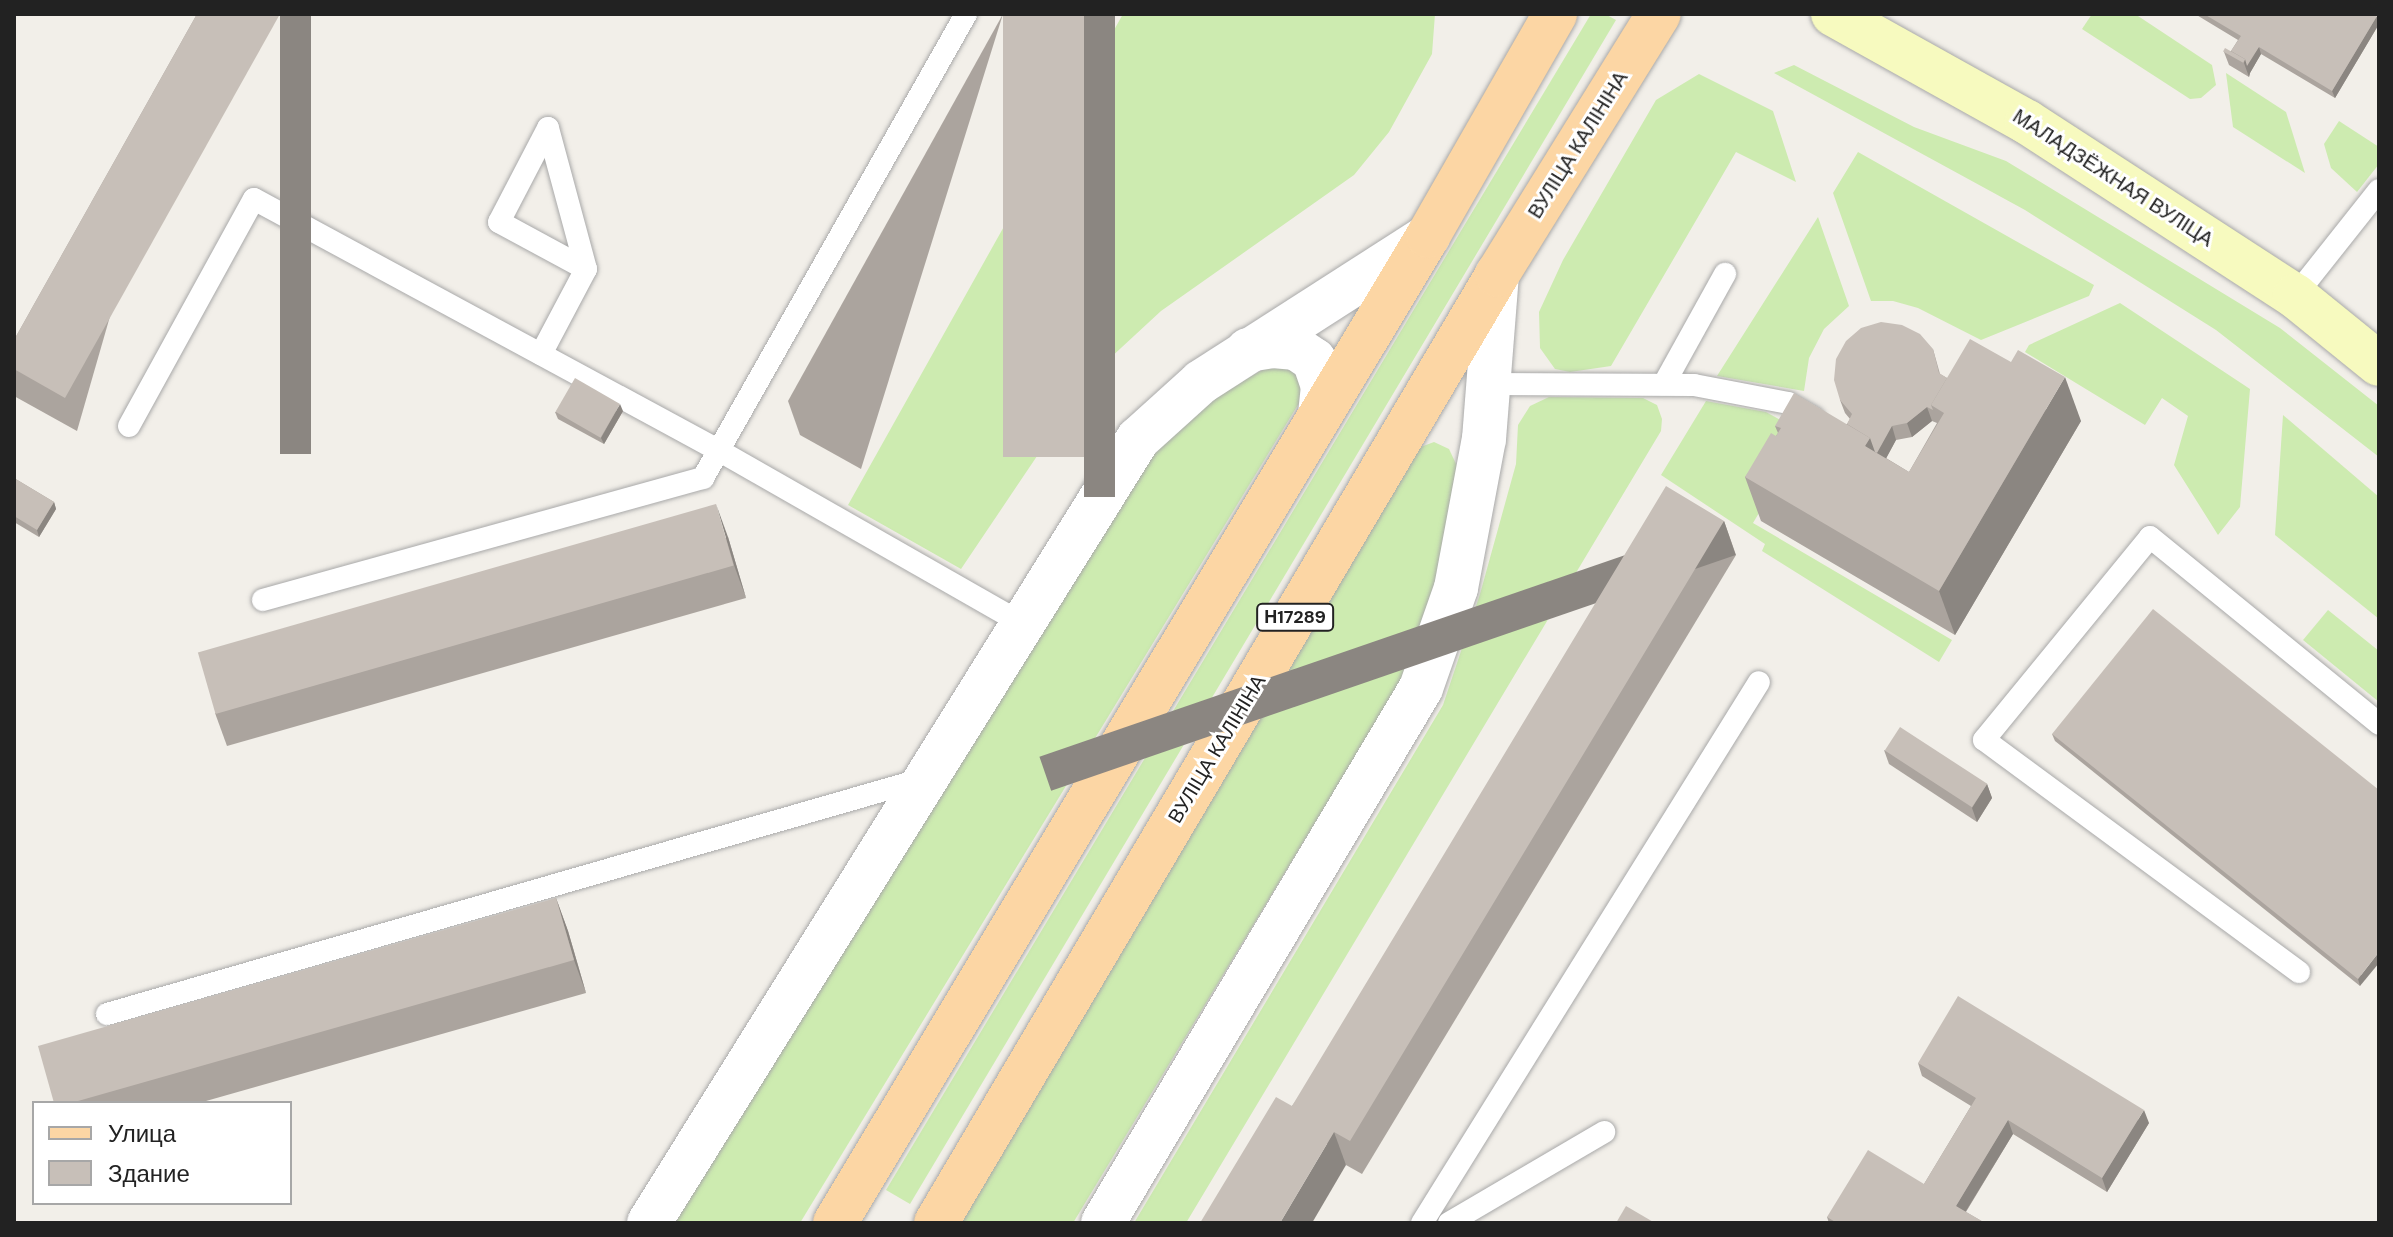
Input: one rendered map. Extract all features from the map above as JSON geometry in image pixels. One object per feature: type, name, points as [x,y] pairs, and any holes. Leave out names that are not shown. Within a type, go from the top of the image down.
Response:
[{"type":"main road","points":[[839,1222],[1428,236],[1555,14]]},
{"type":"main road","name":"ВУЛІЦА КАЛІНІНА","points":[[936,1223],[1497,275],[1659,14]]},
{"type":"main road","name":"МАЛАДЗЁЖНАЯ ВУЛІЦА","points":[[1833,14],[2027,122],[2295,296],[2379,364]]},
{"type":"street","points":[[649,1223],[1138,439],[1201,382],[1428,236]]},
{"type":"street","name":"ВУЛІЦА КАЛІНІНА","points":[[1103,1223],[1421,688],[1456,588],[1484,439],[1497,275]]},
{"type":"street","points":[[1248,350],[1273,346],[1296,348],[1314,360],[1323,386],[1320,415]]},
{"type":"lane","points":[[263,600],[703,478],[966,14]]},
{"type":"lane","points":[[541,354],[586,269],[548,128],[499,222],[586,269]]},
{"type":"lane","points":[[2295,296],[2379,190]]},
{"type":"lane","points":[[129,426],[254,199],[718,450],[1021,623]]},
{"type":"lane","points":[[1664,384],[1725,274]]},
{"type":"lane","points":[[1489,384],[1694,385],[1788,403],[1828,427]]},
{"type":"lane","points":[[2299,972],[1984,740],[2150,537],[2379,724]]},
{"type":"lane","points":[[1422,1223],[1759,682]]},
{"type":"lane","points":[[107,1014],[928,777]]},
{"type":"lane","points":[[1449,1223],[1604,1132]]},
{"type":"green space","points":[[1123,14],[1435,14],[1432,54],[1389,132],[1354,175],[1161,311],[1108,360],[1060,422],[961,569],[848,505]]},
{"type":"green space","points":[[1591,14],[1605,14],[1616,20],[910,1204],[886,1190]]},
{"type":"green space","points":[[2092,14],[2135,14],[2212,65],[2216,85],[2201,98],[2190,99],[2082,29]]},
{"type":"green space","points":[[1794,65],[1914,127],[2006,161],[2280,328],[2379,406],[2379,457],[2216,330],[2025,210],[1774,73]]},
{"type":"green space","points":[[2226,73],[2286,112],[2305,173],[2233,127]]},
{"type":"green space","points":[[1699,74],[1773,111],[1796,182],[1736,152],[1611,366],[1570,372],[1555,369],[1540,348],[1539,312],[1563,260],[1656,100]]},
{"type":"green space","points":[[2339,121],[2379,147],[2379,164],[2357,192],[2331,168],[2324,144]]},
{"type":"green space","points":[[1858,152],[2094,285],[2089,296],[1981,340],[1918,308],[1893,301],[1871,301],[1833,193]]},
{"type":"green space","points":[[1818,217],[1849,306],[1824,329],[1809,358],[1804,391],[1717,376]]},
{"type":"green space","points":[[2120,303],[2250,389],[2240,507],[2218,535],[2174,465],[2188,416],[2162,398],[2145,425],[2025,352],[2029,345]]},
{"type":"green space","points":[[1289,363],[1307,390],[800,1223],[675,1223],[1155,449],[1211,399],[1273,364]]},
{"type":"green space","points":[[1549,397],[1643,398],[1657,405],[1662,419],[1661,431],[1186,1223],[1134,1223],[1443,705],[1480,594],[1516,464],[1518,425],[1530,406]]},
{"type":"green space","points":[[1706,401],[1766,412],[1806,434],[1753,523],[1952,640],[1939,662],[1762,551],[1765,544],[1661,475]]},
{"type":"green space","points":[[2283,415],[2379,497],[2379,619],[2275,535]]},
{"type":"green space","points":[[1434,442],[1449,449],[1457,466],[1438,585],[1402,679],[1073,1223],[954,1223],[1418,448]]},
{"type":"green space","points":[[2328,610],[2379,651],[2379,702],[2303,640]]},
{"type":"building","points":[[197,14],[280,14],[65,398],[14,369],[14,340]]},
{"type":"building","points":[[1003,14],[1084,14],[1084,457],[1003,457]]},
{"type":"building","points":[[2204,14],[2377,16],[2332,91],[2259,47],[2247,66],[2245,59],[2231,51],[2241,36]]},
{"type":"building","points":[[2225,48],[2245,59],[2243,63],[2223,51]]},
{"type":"building","points":[[1881,322],[1902,325],[1920,334],[1933,349],[1939,373],[1947,378],[1931,405],[1933,410],[1927,407],[1907,423],[1892,426],[1877,453],[1870,438],[1847,424],[1852,414],[1840,400],[1834,380],[1836,359],[1846,341],[1861,328]]},
{"type":"building","points":[[1970,339],[2011,362],[2018,350],[2065,377],[1939,591],[1745,477],[1771,433],[1776,436],[1781,428],[1775,426],[1794,393],[1870,438],[1865,446],[1909,472],[1944,413],[1931,405]]},
{"type":"building","points":[[575,378],[620,404],[601,438],[556,412]]},
{"type":"building","points":[[14,478],[54,502],[37,530],[14,516]]},
{"type":"building","points":[[1666,486],[1724,521],[1350,1141],[1334,1132],[1280,1223],[1200,1223],[1276,1097],[1292,1106]]},
{"type":"building","points":[[716,504],[734,566],[216,714],[198,653]]},
{"type":"building","points":[[2153,609],[2379,790],[2379,952],[2358,979],[2052,734]]},
{"type":"building","points":[[1900,727],[1987,784],[1972,807],[1885,750]]},
{"type":"building","points":[[556,898],[574,960],[78,1101],[53,1101],[38,1046]]},
{"type":"building","points":[[1958,996],[2144,1110],[2102,1178],[2008,1120],[1956,1206],[1985,1223],[1837,1223],[1827,1217],[1868,1150],[1924,1184],[1976,1098],[1918,1063]]},
{"type":"building","points":[[1626,1206],[1655,1223],[1616,1223]]}]
